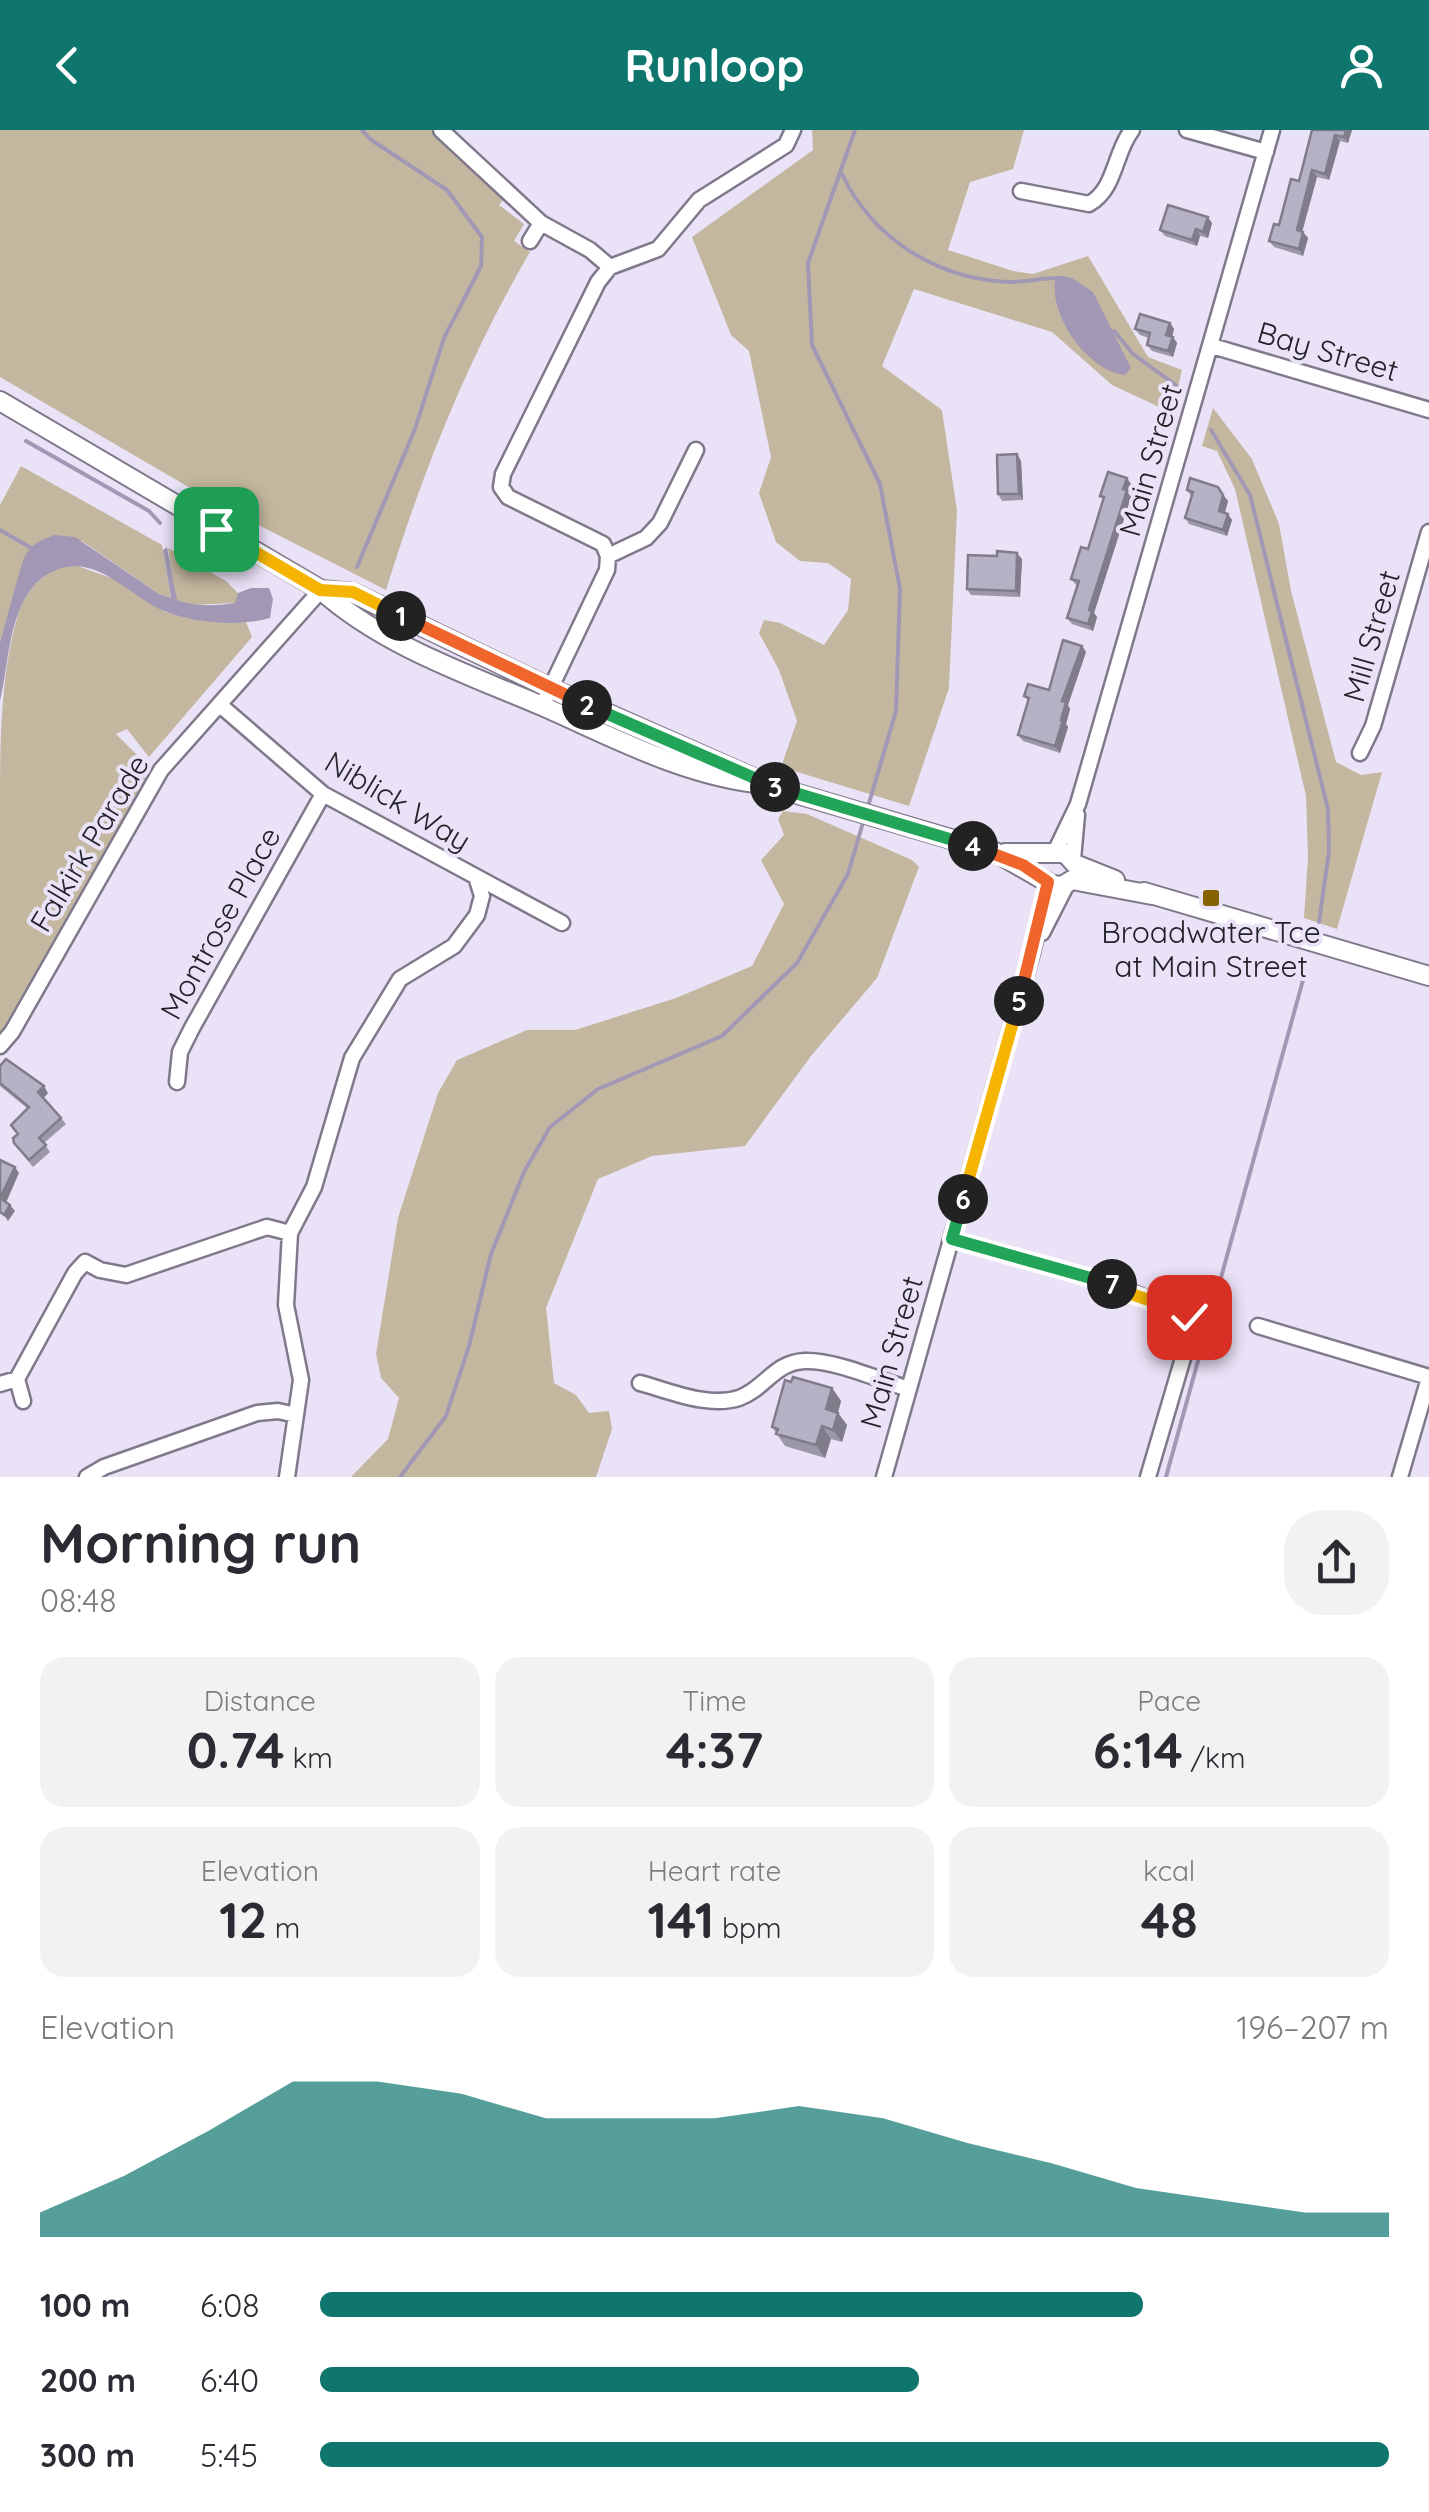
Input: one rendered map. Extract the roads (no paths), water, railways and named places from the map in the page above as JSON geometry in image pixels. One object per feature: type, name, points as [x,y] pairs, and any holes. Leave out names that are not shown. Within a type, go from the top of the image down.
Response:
[{"type":"street","points":[[441,130],[541,223],[590,250],[610,266]]},
{"type":"street","points":[[542,706],[607,570],[608,556],[603,544],[508,498],[501,487],[503,474],[550,375],[610,266],[658,249],[699,200],[786,145],[793,130]]},
{"type":"street","points":[[1021,191],[1088,204],[1101,198],[1124,140],[1132,130]]},
{"type":"street","points":[[1187,130],[1266,152]]},
{"type":"street","name":"Main Street","points":[[884,1477],[1272,130]]},
{"type":"street","points":[[530,241],[541,223]]},
{"type":"street","name":"Bay Street","points":[[1212,346],[1429,410]]},
{"type":"street","points":[[0,402],[320,590],[346,613],[407,645],[653,756],[741,782],[764,784],[1429,976]]},
{"type":"street","points":[[608,556],[646,538],[660,524],[696,450]]},
{"type":"street","name":"Mill Street","points":[[1360,753],[1373,726],[1429,532]]},
{"type":"street","points":[[320,590],[353,592],[550,688],[736,768],[764,784]]},
{"type":"street","name":"Falkirk Parade","points":[[0,1046],[12,1032],[161,770],[320,590]]},
{"type":"street","name":"Niblick Way","points":[[220,705],[323,794],[562,924]]},
{"type":"street","name":"Montrose Place","points":[[177,1082],[180,1052],[192,1028],[323,794]]},
{"type":"street","points":[[287,1477],[301,1380],[286,1305],[290,1232],[314,1187],[352,1058],[400,979],[454,946],[477,915],[482,896],[477,880]]},
{"type":"street","points":[[0,1384],[16,1379],[75,1273],[86,1262],[100,1270],[126,1275],[267,1227],[290,1232]]},
{"type":"street","points":[[952,1239],[1115,1285],[1185,1312],[1193,1324],[1148,1477]]},
{"type":"street","points":[[1258,1326],[1429,1378],[1400,1477]]},
{"type":"street","points":[[640,1383],[700,1400],[722,1401],[751,1392],[774,1370],[804,1361],[821,1362],[909,1390]]},
{"type":"street","points":[[16,1379],[22,1401]]},
{"type":"street","points":[[88,1477],[104,1467],[257,1413],[278,1411],[296,1415]]},
{"type":"waterway","points":[[357,567],[415,429],[444,338],[481,266],[482,237],[447,190],[362,130]]},
{"type":"waterway","points":[[855,130],[808,263],[812,345],[880,484],[900,589],[896,711],[867,810]]},
{"type":"waterway","points":[[842,174],[855,197],[889,236],[932,263],[981,279],[1068,279]]},
{"type":"waterway","points":[[1114,331],[1133,354],[1177,386]]},
{"type":"waterway","points":[[1211,430],[1250,495],[1328,809],[1329,851],[1319,922]]},
{"type":"waterway","points":[[26,441],[149,511],[160,523]]},
{"type":"waterway","points":[[0,530],[35,550]]},
{"type":"waterway","points":[[400,1477],[446,1416],[469,1346],[491,1254],[524,1172],[550,1127],[598,1089],[722,1036],[797,963],[848,874],[864,819]]},
{"type":"waterway","points":[[1166,1477],[1305,973]]},
{"type":"place","name":"Broadwater Tce at Main Street","points":[[1211,898]]}]
